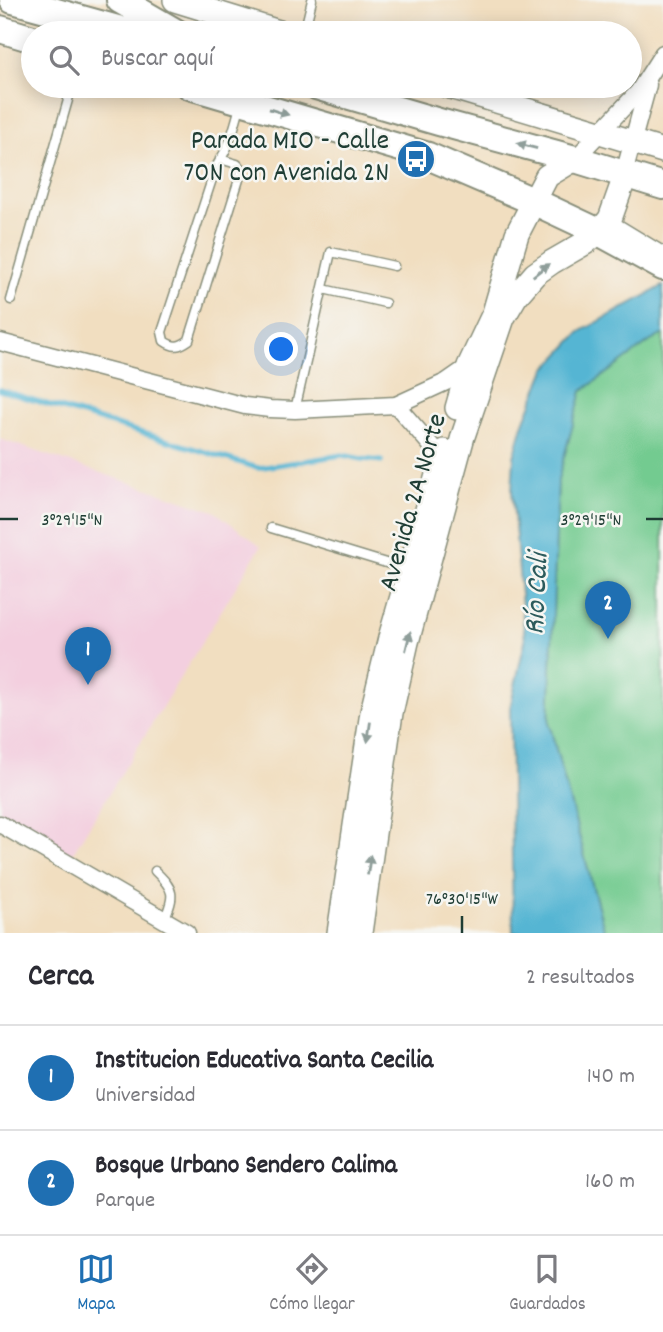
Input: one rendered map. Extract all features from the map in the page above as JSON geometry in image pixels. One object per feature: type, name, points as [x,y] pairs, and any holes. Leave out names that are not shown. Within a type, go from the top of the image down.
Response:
[{"type":"main road","points":[[13,0],[89,21]]},
{"type":"main road","points":[[120,0],[156,21]]},
{"type":"main road","points":[[175,0],[243,21]]},
{"type":"main road","points":[[0,29],[21,35]]},
{"type":"main road","points":[[232,98],[428,156],[533,201],[605,226],[639,246],[663,267]]},
{"type":"main road","points":[[357,98],[622,182],[663,186]]},
{"type":"main road","points":[[487,98],[663,151]]},
{"type":"main road","name":"Avenida 2A Norte","points":[[339,933],[372,712],[418,573],[517,234],[547,176],[571,165]]},
{"type":"main road","points":[[605,226],[622,182]]},
{"type":"main road","name":"Avenida 2A Norte","points":[[477,368],[503,318],[524,286],[535,274],[605,226]]},
{"type":"main road","name":"Avenida 2A Norte","points":[[360,933],[391,713],[407,642],[418,573]]},
{"type":"street","name":"Avenida 2A Norte","points":[[642,84],[660,58]]},
{"type":"street","points":[[622,182],[646,92],[660,58]]},
{"type":"street","name":"Avenida 2A Norte","points":[[571,165],[633,98]]},
{"type":"street","points":[[0,342],[245,406],[295,410],[396,405],[477,368]]},
{"type":"street","points":[[396,405],[449,460]]},
{"type":"street","points":[[0,824],[187,933]]},
{"type":"lane","points":[[307,21],[312,0]]},
{"type":"lane","points":[[11,300],[69,98]]},
{"type":"lane","points":[[220,159],[237,164],[241,173],[188,341],[180,346],[171,346],[164,341],[162,332],[220,159],[230,139],[242,101]]},
{"type":"lane","points":[[639,246],[663,251]]},
{"type":"lane","points":[[295,410],[331,252],[394,266]]},
{"type":"lane","points":[[323,289],[385,303]]},
{"type":"lane","points":[[271,528],[418,573]]},
{"type":"lane","points":[[155,871],[168,883],[172,891],[164,920]]},
{"type":"shaded area","points":[[0,439],[214,511],[261,546],[66,864],[0,824]]},
{"type":"green space","points":[[663,334],[663,933],[605,933],[549,723],[558,479],[582,391]]},
{"type":"water","name":"Río Cali","points":[[663,286],[663,334],[582,391],[558,479],[549,723],[605,933],[513,933],[510,708],[525,641],[512,491],[514,457],[523,425],[546,369],[580,332]]},
{"type":"waterway","points":[[0,390],[258,468],[342,455],[382,461]]},
{"type":"place","name":"Parada MIO - Calle 70N con Avenida 2N","points":[[416,159]]},
{"type":"place","name":"Bosque Urbano Sendero Calima","points":[[608,639]]},
{"type":"place","name":"Institucion Educativa Santa Cecilia","points":[[88,685]]}]
